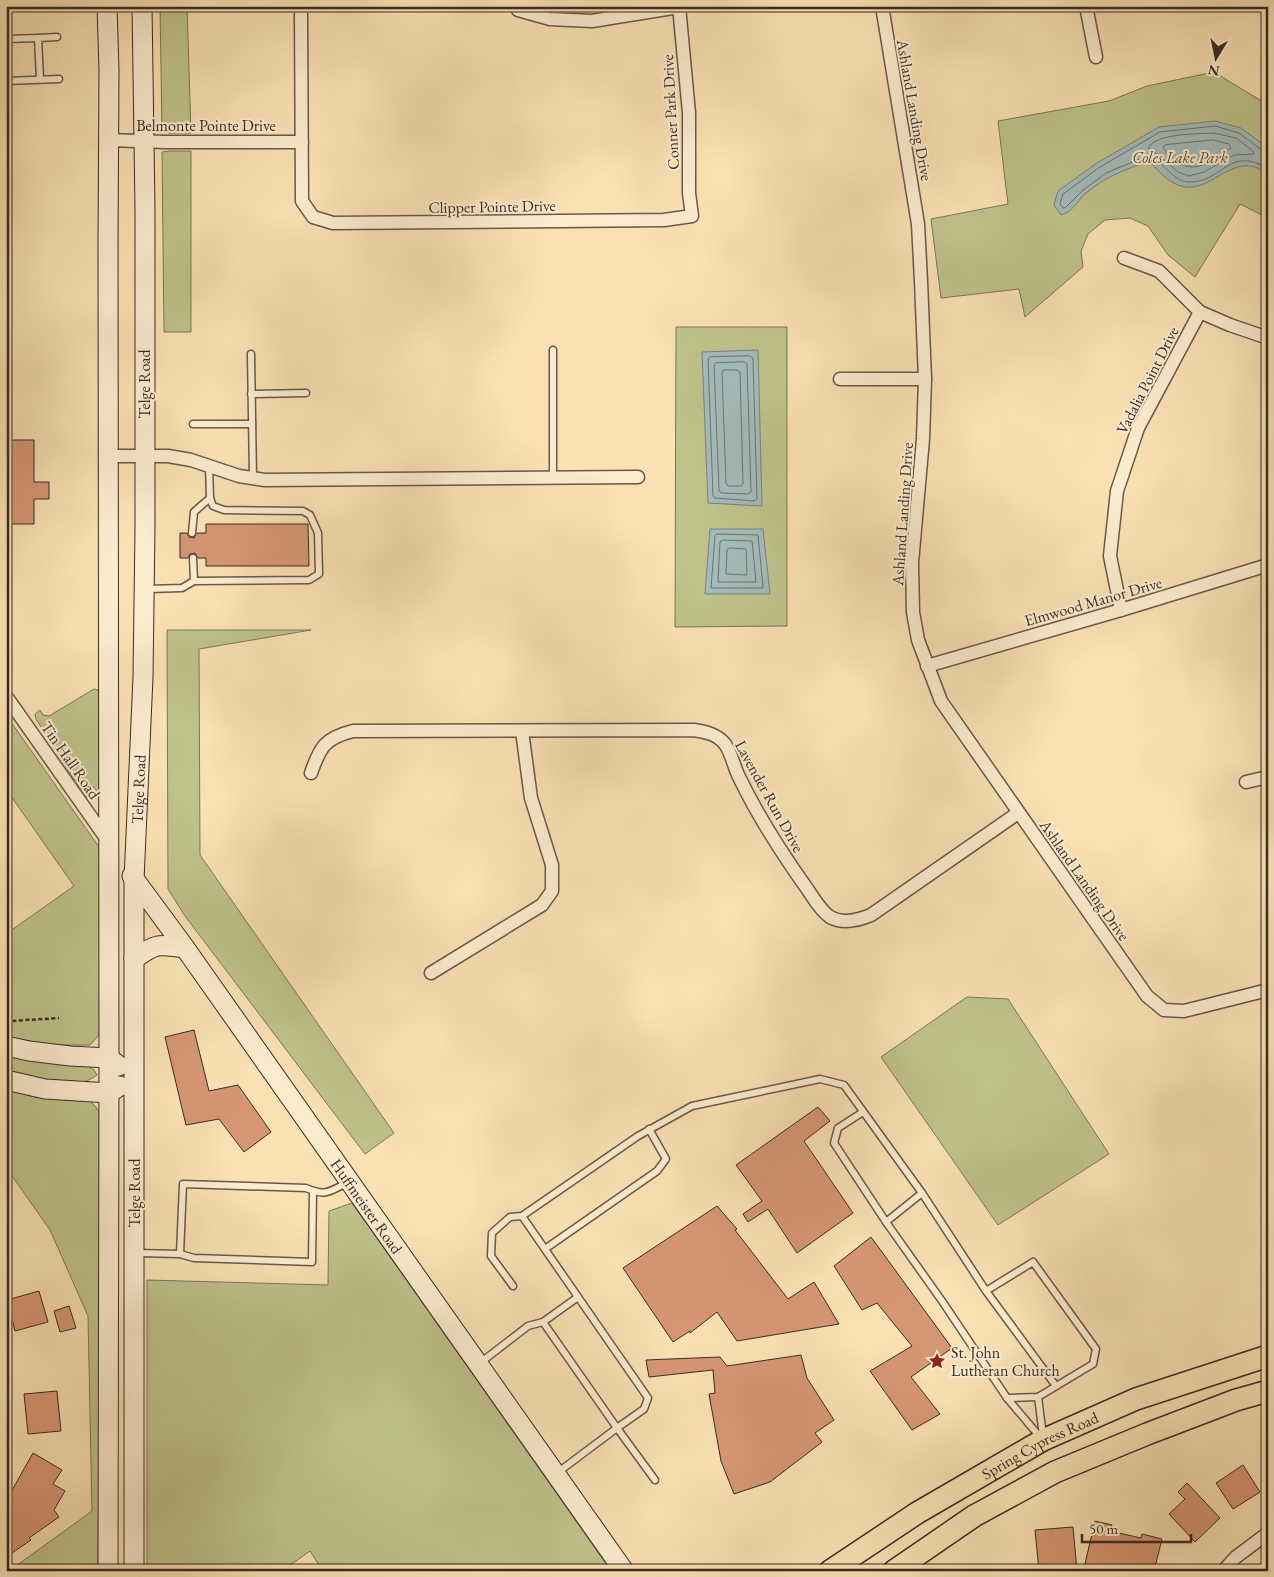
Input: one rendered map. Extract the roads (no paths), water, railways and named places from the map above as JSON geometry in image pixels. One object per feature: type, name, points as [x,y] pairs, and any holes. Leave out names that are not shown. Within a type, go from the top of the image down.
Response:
[{"type":"main road","name":"Telge Road","points":[[106,6],[109,70],[108,1571]]},
{"type":"main road","name":"Telge Road","points":[[134,1571],[134,880],[143,677],[144,589],[144,142],[142,6]]},
{"type":"main road","name":"Huffmeister Road","points":[[109,843],[624,1571]]},
{"type":"main road","points":[[134,959],[150,947],[163,945],[185,948]]},
{"type":"main road","points":[[6,1046],[70,1056],[109,1058],[134,1078],[109,1093],[45,1088],[6,1080]]},
{"type":"main road","name":"Spring Cypress Road","points":[[830,1571],[917,1513],[1043,1440],[1136,1399],[1268,1356]]},
{"type":"main road","points":[[1227,1369],[1236,1400]]},
{"type":"main road","name":"Spring Cypress Road","points":[[894,1571],[974,1516],[1055,1472],[1236,1400],[1268,1391]]},
{"type":"main road","points":[[1043,1440],[1055,1472]]},
{"type":"main road","points":[[108,1528],[134,1528]]},
{"type":"street","name":"Ashland Landing Drive","points":[[882,6],[918,224],[925,379],[923,439],[912,563],[912,612],[918,640],[927,666],[941,701],[1147,996],[1164,1010],[1184,1011],[1268,990]]},
{"type":"street","points":[[1086,6],[1096,57]]},
{"type":"street","points":[[518,10],[550,19],[592,21],[679,7]]},
{"type":"street","name":"Conner Park Drive","points":[[679,7],[688,113],[692,216]]},
{"type":"street","points":[[301,14],[302,142]]},
{"type":"street","name":"Belmonte Pointe Drive","points":[[109,140],[144,142],[302,142]]},
{"type":"street","name":"Clipper Pointe Drive","points":[[302,142],[302,201],[313,216],[333,223],[664,220],[692,216]]},
{"type":"street","points":[[1124,258],[1159,271],[1200,312],[1268,338]]},
{"type":"street","name":"Vadalia Point Drive","points":[[1121,610],[1110,556],[1117,491],[1138,428],[1200,312]]},
{"type":"street","points":[[840,379],[925,379]]},
{"type":"street","points":[[108,456],[168,456],[191,460],[239,476],[265,480],[638,477]]},
{"type":"street","name":"Elmwood Manor Drive","points":[[927,666],[1268,565]]},
{"type":"street","name":"Tin Hall Road","points":[[6,696],[109,843]]},
{"type":"street","name":"Lavender Run Drive","points":[[312,773],[318,755],[327,742],[342,734],[353,732],[694,730],[708,732],[718,737],[725,745],[739,779],[762,821],[789,864],[820,907],[830,917],[850,921],[871,915],[1018,813]]},
{"type":"street","points":[[431,973],[542,905],[552,891],[552,865],[531,798],[522,731]]},
{"type":"street","points":[[1246,782],[1268,778]]},
{"type":"street","points":[[1222,1571],[1236,1557],[1268,1533]]},
{"type":"lane","points":[[6,7],[28,6]]},
{"type":"lane","points":[[6,39],[57,37]]},
{"type":"lane","points":[[38,38],[40,79]]},
{"type":"lane","points":[[6,81],[59,78]]},
{"type":"lane","points":[[553,350],[553,478]]},
{"type":"lane","points":[[251,354],[253,478]]},
{"type":"lane","points":[[251,394],[306,393]]},
{"type":"lane","points":[[193,424],[252,424]]},
{"type":"lane","points":[[144,589],[182,588],[194,581],[310,580],[319,574],[318,533],[310,515],[303,512],[224,510],[213,506],[210,498],[209,466]]},
{"type":"lane","points":[[192,533],[194,512],[210,498]]},
{"type":"lane","points":[[193,558],[194,581]]},
{"type":"lane","points":[[513,1286],[491,1256],[492,1233],[510,1217],[522,1216],[649,1129],[692,1106],[820,1078],[844,1085],[922,1193],[986,1291],[1056,1386]]},
{"type":"lane","points":[[864,1112],[838,1128],[834,1143],[1007,1398],[1043,1440]]},
{"type":"lane","points":[[545,1249],[657,1171],[666,1159],[649,1129]]},
{"type":"lane","points":[[180,1254],[183,1184],[306,1188],[327,1193],[349,1182]]},
{"type":"lane","points":[[135,1252],[180,1254],[194,1258],[312,1262],[313,1191]]},
{"type":"lane","points":[[886,1222],[922,1193]]},
{"type":"lane","points":[[522,1216],[648,1398],[644,1409],[556,1474]]},
{"type":"lane","points":[[986,1291],[1033,1262],[1096,1349],[1093,1364],[1038,1397],[1007,1398]]},
{"type":"lane","points":[[478,1364],[528,1326],[543,1322],[578,1297]]},
{"type":"lane","points":[[543,1322],[616,1428],[655,1480]]},
{"type":"lane","points":[[1038,1397],[1043,1440]]},
{"type":"water","points":[[1215,121],[1241,128],[1268,148],[1268,175],[1257,168],[1244,166],[1234,168],[1204,184],[1184,187],[1169,180],[1149,161],[1099,183],[1065,214],[1061,215],[1054,205],[1058,191],[1097,163],[1159,127]]},
{"type":"water","points":[[758,350],[762,506],[708,503],[702,352]]},
{"type":"water","points":[[710,529],[763,529],[770,594],[705,594]]},
{"type":"place","name":"St. John Lutheran Church","points":[[937,1361]]},
{"type":"park label","name":"Coles Lake Park","points":[[1180,157]]}]
